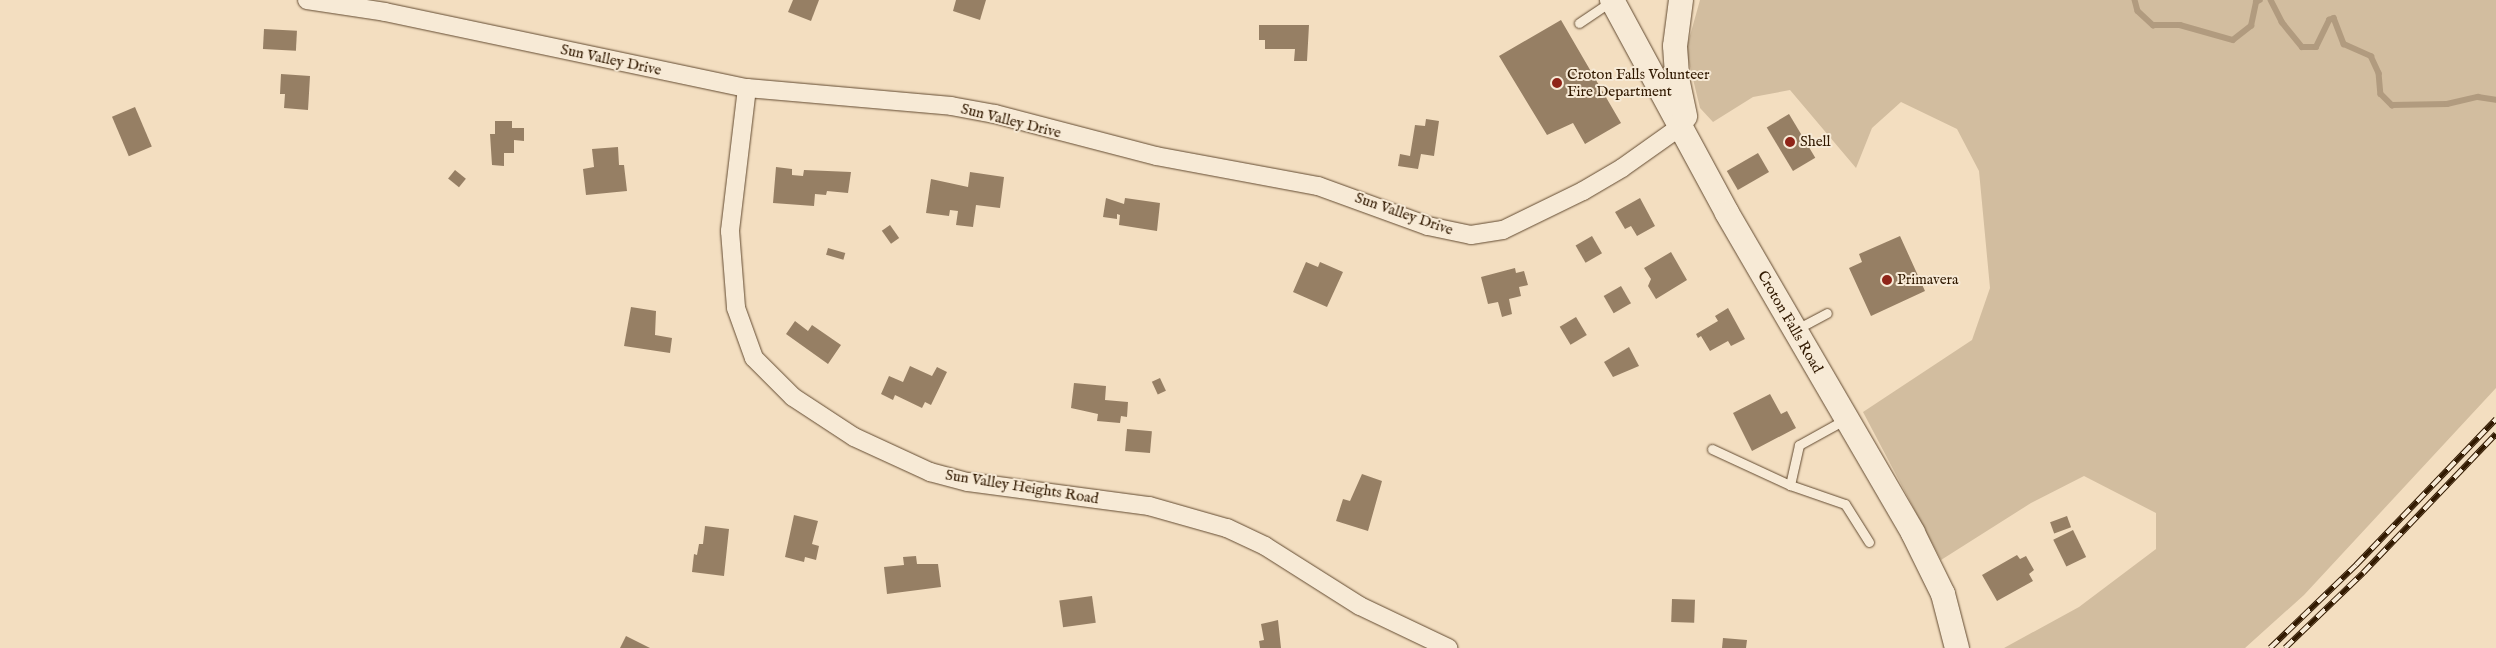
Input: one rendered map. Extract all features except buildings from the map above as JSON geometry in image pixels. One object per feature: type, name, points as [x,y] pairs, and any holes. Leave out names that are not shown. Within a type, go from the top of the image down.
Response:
[{"type":"main road","name":"Croton Falls Road","points":[[1612,0],[1698,161],[1929,564],[1952,622],[1957,648]]},
{"type":"main road","points":[[1681,0],[1675,46],[1677,78],[1698,161]]},
{"type":"street","name":"Sun Valley Drive","points":[[307,0],[385,12],[747,88],[951,106],[995,114],[1156,156],[1318,186],[1428,226],[1471,235],[1503,230],[1583,191],[1622,168],[1681,126]]},
{"type":"street","name":"Sun Valley Heights Road","points":[[747,88],[730,231],[736,308],[754,358],[793,397],[854,437],[930,472],[968,482],[1149,506],[1228,528],[1265,546],[1360,606],[1448,648]]},
{"type":"lane","points":[[1579,23],[1612,0]]},
{"type":"lane","points":[[1795,331],[1827,313]]},
{"type":"lane","points":[[1790,485],[1799,445],[1846,419]]},
{"type":"lane","points":[[1712,449],[1790,485],[1845,504],[1870,542]]},
{"type":"shaded area","points":[[1700,0],[2496,0],[2496,388],[2304,595],[2245,648],[2004,648],[2079,607],[2156,549],[2156,513],[2084,476],[2031,503],[1941,560],[1863,412],[1972,340],[1990,288],[1979,171],[1957,129],[1901,102],[1872,128],[1856,168],[1790,90],[1753,97],[1713,122],[1700,108],[1686,50]]},
{"type":"waterway","points":[[2135,0],[2138,11],[2153,25],[2180,25],[2233,40],[2251,26],[2256,2],[2260,0]]},
{"type":"waterway","points":[[2271,0],[2282,22],[2302,47],[2316,47],[2329,20],[2334,18],[2344,44],[2371,56],[2379,73],[2381,94],[2392,105],[2447,104],[2478,97],[2496,100]]},
{"type":"railway","points":[[2270,648],[2356,565],[2496,419]]},
{"type":"railway","points":[[2285,648],[2363,573],[2496,434]]},
{"type":"place","name":"Croton Falls Volunteer Fire Department","points":[[1557,83]]},
{"type":"place","name":"Shell","points":[[1790,142]]},
{"type":"place","name":"Primavera","points":[[1887,280]]}]
